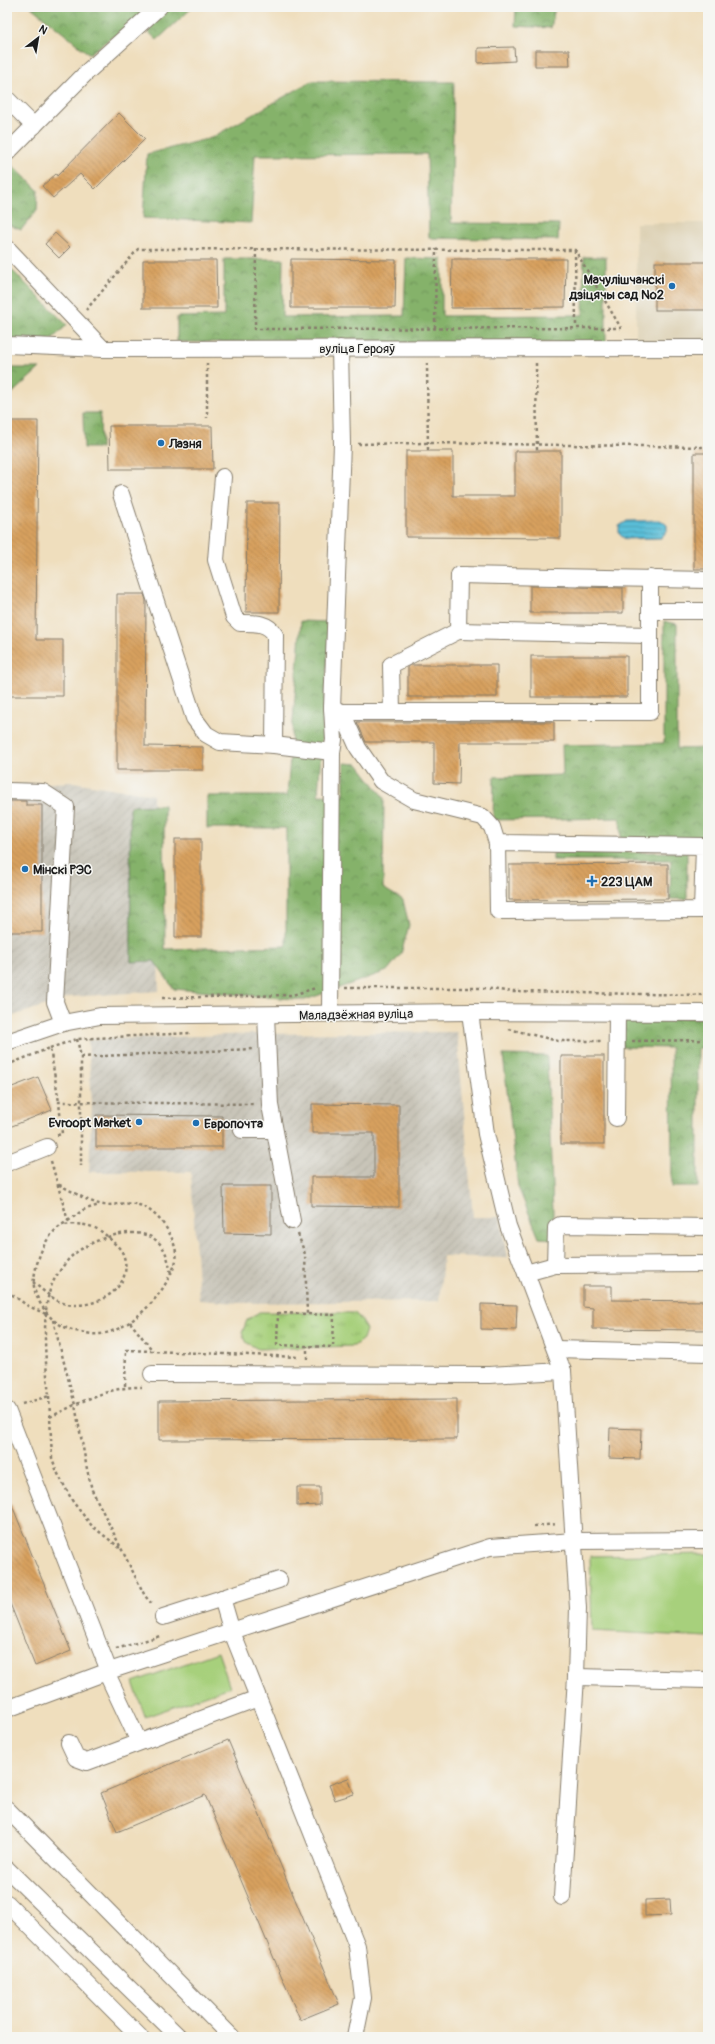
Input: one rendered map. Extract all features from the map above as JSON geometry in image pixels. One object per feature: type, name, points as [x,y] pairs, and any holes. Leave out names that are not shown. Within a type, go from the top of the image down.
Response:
[{"type":"street","points":[[7,153],[88,72],[159,7]]},
{"type":"street","points":[[7,99],[34,126]]},
{"type":"street","points":[[7,248],[102,349]]},
{"type":"street","name":"вуліца Герояў","points":[[7,345],[102,349],[708,348]]},
{"type":"street","points":[[330,1014],[332,752],[337,710],[342,444],[340,348]]},
{"type":"street","points":[[223,478],[216,560],[234,617],[240,623],[266,624],[272,628],[275,635],[274,745]]},
{"type":"street","points":[[121,494],[194,718],[206,734],[220,742],[274,745],[332,752]]},
{"type":"street","points":[[458,631],[459,575],[708,580]]},
{"type":"street","points":[[337,710],[392,712],[650,712],[650,578]]},
{"type":"street","points":[[650,611],[708,611]]},
{"type":"street","points":[[392,712],[391,665],[458,631],[650,634]]},
{"type":"street","points":[[337,710],[358,748],[381,781],[414,800],[483,817],[492,827],[497,843],[498,911],[702,910],[704,846],[497,843]]},
{"type":"street","points":[[7,791],[43,792],[66,806],[55,1002],[63,1023]]},
{"type":"street","points":[[470,1012],[486,1134],[508,1226],[556,1349],[563,1371],[571,1522],[575,1541],[578,1608],[576,1677],[562,1897]]},
{"type":"street","name":"Маладзёжная вуліца","points":[[7,1042],[63,1023],[100,1016],[470,1012],[708,1013]]},
{"type":"street","points":[[616,1118],[617,1013]]},
{"type":"street","points":[[266,1015],[270,1105],[292,1221]]},
{"type":"street","points":[[242,1130],[274,1130]]},
{"type":"street","points":[[7,1163],[47,1146]]},
{"type":"street","points":[[555,1265],[556,1228],[560,1225],[708,1227]]},
{"type":"street","points":[[526,1273],[555,1265],[708,1264]]},
{"type":"street","points":[[556,1349],[708,1353]]},
{"type":"street","points":[[152,1374],[489,1375],[563,1371]]},
{"type":"street","points":[[14,1407],[109,1671],[110,1678],[139,1742]]},
{"type":"street","points":[[7,1709],[109,1671],[490,1547],[575,1541],[708,1540]]},
{"type":"street","points":[[163,1618],[279,1580]]},
{"type":"street","points":[[222,1598],[232,1632],[357,1946],[363,1998],[355,2037]]},
{"type":"street","points":[[576,1677],[708,1680]]},
{"type":"street","points":[[69,1742],[76,1758],[86,1762],[258,1698]]},
{"type":"street","points":[[7,1809],[232,2037]]},
{"type":"street","points":[[7,1869],[179,2037]]},
{"type":"street","points":[[7,1896],[20,1882]]},
{"type":"street","points":[[7,1903],[140,2037]]},
{"type":"street","points":[[118,2014],[137,1996]]},
{"type":"path","points":[[76,321],[138,249],[575,250]]},
{"type":"path","points":[[256,249],[255,329],[621,328],[575,250]]},
{"type":"path","points":[[435,328],[436,249]]},
{"type":"path","points":[[575,250],[576,328]]},
{"type":"path","points":[[427,348],[428,451]]},
{"type":"path","points":[[536,450],[537,349]]},
{"type":"path","points":[[207,359],[207,418]]},
{"type":"path","points":[[342,444],[427,443],[708,447]]},
{"type":"path","points":[[157,998],[292,995],[311,988],[484,988],[513,992],[708,995]]},
{"type":"path","points":[[7,1065],[77,1039],[196,1032]]},
{"type":"path","points":[[77,1039],[81,1057],[81,1166]]},
{"type":"path","points":[[50,1048],[62,1134],[44,1140],[68,1221]]},
{"type":"path","points":[[81,1057],[268,1049]]},
{"type":"path","points":[[58,1102],[270,1105]]},
{"type":"path","points":[[58,1184],[99,1204]]},
{"type":"path","points":[[7,1291],[28,1306],[47,1315],[60,1326],[73,1331],[99,1334],[124,1326],[163,1290],[171,1274],[177,1253],[162,1220],[147,1208],[125,1202],[99,1204],[83,1210],[60,1225],[48,1237],[40,1251],[33,1282],[39,1301],[47,1315]]},
{"type":"path","points":[[292,1221],[305,1254],[307,1314]]},
{"type":"path","points":[[33,1282],[49,1295],[61,1302],[84,1306],[110,1295],[120,1285],[124,1276],[125,1263],[122,1251],[107,1236],[97,1228],[81,1224],[60,1225]]},
{"type":"path","points":[[122,1549],[92,1526],[73,1502],[63,1484],[52,1458],[49,1396],[45,1355],[49,1295],[53,1283],[71,1256],[83,1247],[107,1236],[141,1234],[152,1238],[163,1246],[171,1274]]},
{"type":"path","points":[[278,1313],[334,1315],[333,1346],[307,1346],[277,1345],[278,1313]]},
{"type":"path","points":[[53,1320],[75,1405],[92,1490],[145,1596],[163,1618]]},
{"type":"path","points":[[130,1322],[153,1351]]},
{"type":"path","points":[[50,1417],[75,1405],[125,1386],[126,1350],[307,1357],[307,1346]]},
{"type":"path","points":[[14,1407],[49,1396]]},
{"type":"path","points":[[7,1614],[13,1612]]},
{"type":"shaded area","name":"Мачулішчанскі дзіцячы сад №2","points":[[636,223],[704,223],[705,231],[708,231],[708,341],[636,342]]},
{"type":"shaded area","points":[[73,782],[153,795],[159,991],[70,997],[7,1018],[7,785]]},
{"type":"shaded area","points":[[457,1032],[473,1217],[500,1217],[507,1258],[443,1256],[439,1301],[238,1303],[199,1300],[191,1172],[89,1172],[92,1103],[88,1040],[254,1034]]},
{"type":"green space","points":[[31,7],[193,7],[157,40],[136,20],[89,54]]},
{"type":"green space","points":[[516,7],[555,7],[551,28],[515,26]]},
{"type":"green space","points":[[312,81],[454,82],[451,223],[559,224],[558,240],[429,238],[427,154],[255,155],[251,223],[143,218],[147,154],[211,138]]},
{"type":"green space","points":[[7,160],[38,190],[37,210],[21,230],[7,224]]},
{"type":"green space","points":[[584,257],[606,257],[606,343],[177,342],[177,317],[224,316],[224,259],[283,259],[282,317],[404,316],[406,258],[442,259],[442,316],[583,315]]},
{"type":"green space","points":[[7,265],[67,325],[51,340],[7,339]]},
{"type":"green space","points":[[7,368],[40,368],[7,398]]},
{"type":"green space","points":[[83,413],[100,413],[101,448],[84,448]]},
{"type":"green space","points":[[301,621],[330,622],[318,795],[344,796],[344,763],[358,764],[384,798],[383,888],[403,900],[409,925],[401,954],[387,971],[305,1000],[174,989],[154,961],[131,962],[130,806],[164,805],[165,949],[286,946],[286,828],[207,828],[207,796],[287,796]]},
{"type":"green space","points":[[664,621],[677,624],[677,749],[708,748],[708,839],[621,839],[620,818],[493,820],[494,777],[563,775],[562,745],[664,743]]},
{"type":"green space","points":[[687,852],[687,899],[670,899],[671,860],[553,860],[553,853]]},
{"type":"green space","points":[[622,1018],[708,1018],[708,1048],[698,1048],[698,1187],[672,1187],[671,1048],[622,1047]]},
{"type":"green space","points":[[503,1055],[547,1056],[554,1239],[539,1238],[518,1187]]},
{"type":"green space","points":[[259,1312],[355,1313],[362,1321],[366,1330],[363,1339],[354,1346],[258,1349],[247,1343],[242,1333],[247,1320]]},
{"type":"green space","points":[[708,1554],[708,1637],[592,1631],[590,1556]]},
{"type":"green space","points":[[218,1652],[230,1687],[145,1717],[133,1682]]},
{"type":"water","points":[[660,520],[667,525],[667,531],[661,538],[625,539],[619,534],[619,526],[627,521]]},
{"type":"building","points":[[514,47],[515,61],[478,63],[478,48]]},
{"type":"building","points":[[535,50],[569,50],[570,66],[535,66]]},
{"type":"building","points":[[119,113],[145,139],[95,189],[80,174],[53,198],[42,186],[56,174],[57,176]]},
{"type":"building","points":[[55,233],[70,247],[59,258],[45,244]]},
{"type":"building","points":[[291,259],[396,260],[395,308],[291,308]]},
{"type":"building","points":[[452,259],[566,259],[565,307],[451,308]]},
{"type":"building","points":[[143,260],[216,260],[217,308],[143,308]]},
{"type":"building","name":"Мачулішчанскі дзіцячы сад №2","points":[[655,262],[708,262],[708,310],[655,310]]},
{"type":"building","points":[[7,421],[38,421],[36,640],[63,640],[63,696],[7,696]]},
{"type":"building","name":"Лазня","points":[[109,426],[212,426],[213,469],[110,469]]},
{"type":"building","points":[[406,451],[453,451],[453,496],[515,496],[515,451],[561,451],[561,538],[406,537]]},
{"type":"building","points":[[694,453],[708,453],[708,569],[694,569]]},
{"type":"building","points":[[247,503],[280,503],[279,612],[246,612]]},
{"type":"building","points":[[530,586],[623,588],[623,613],[530,613]]},
{"type":"building","points":[[117,594],[144,594],[146,600],[145,746],[203,747],[203,770],[117,770]]},
{"type":"building","points":[[531,656],[627,656],[627,697],[531,697]]},
{"type":"building","points":[[411,665],[497,665],[497,697],[408,697],[408,667]]},
{"type":"building","points":[[357,722],[554,722],[554,742],[460,742],[459,784],[434,783],[434,742],[366,742]]},
{"type":"building","name":"Мінскі РЭС","points":[[9,801],[26,801],[26,805],[42,805],[42,932],[7,932],[7,806],[10,806]]},
{"type":"building","points":[[175,839],[201,839],[201,937],[175,937]]},
{"type":"building","points":[[668,864],[668,899],[509,900],[509,865]]},
{"type":"building","points":[[561,1056],[604,1056],[604,1144],[561,1144]]},
{"type":"building","points":[[38,1077],[52,1110],[7,1128],[7,1089]]},
{"type":"building","points":[[312,1104],[399,1105],[399,1207],[311,1206],[311,1177],[374,1177],[374,1133],[312,1133]]},
{"type":"building","points":[[96,1115],[222,1116],[222,1147],[96,1147]]},
{"type":"building","points":[[223,1186],[271,1186],[271,1234],[224,1233]]},
{"type":"building","points":[[583,1286],[612,1286],[612,1300],[708,1301],[708,1330],[593,1329],[593,1308],[583,1307]]},
{"type":"building","points":[[481,1304],[517,1305],[516,1330],[481,1329]]},
{"type":"building","points":[[457,1399],[457,1439],[159,1440],[159,1401]]},
{"type":"building","points":[[610,1428],[641,1429],[640,1459],[609,1458]]},
{"type":"building","points":[[297,1487],[320,1487],[320,1505],[297,1506]]},
{"type":"building","points":[[7,1493],[71,1651],[35,1666],[7,1596]]},
{"type":"building","points":[[228,1740],[339,2004],[300,2020],[205,1795],[117,1832],[101,1793]]},
{"type":"building","points":[[348,1778],[354,1794],[335,1800],[329,1785]]},
{"type":"building","points":[[670,1899],[671,1915],[645,1916],[645,1900]]},
{"type":"place","name":"Мачулішчанскі дзіцячы сад №2","points":[[672,286]]},
{"type":"place","name":"Лазня","points":[[161,443]]},
{"type":"place","name":"Мінскі РЭС","points":[[25,869]]},
{"type":"place","name":"223 ЦAM","points":[[592,881]]},
{"type":"place","name":"Evroopt Market","points":[[139,1122]]},
{"type":"place","name":"Европочта","points":[[196,1123]]}]
